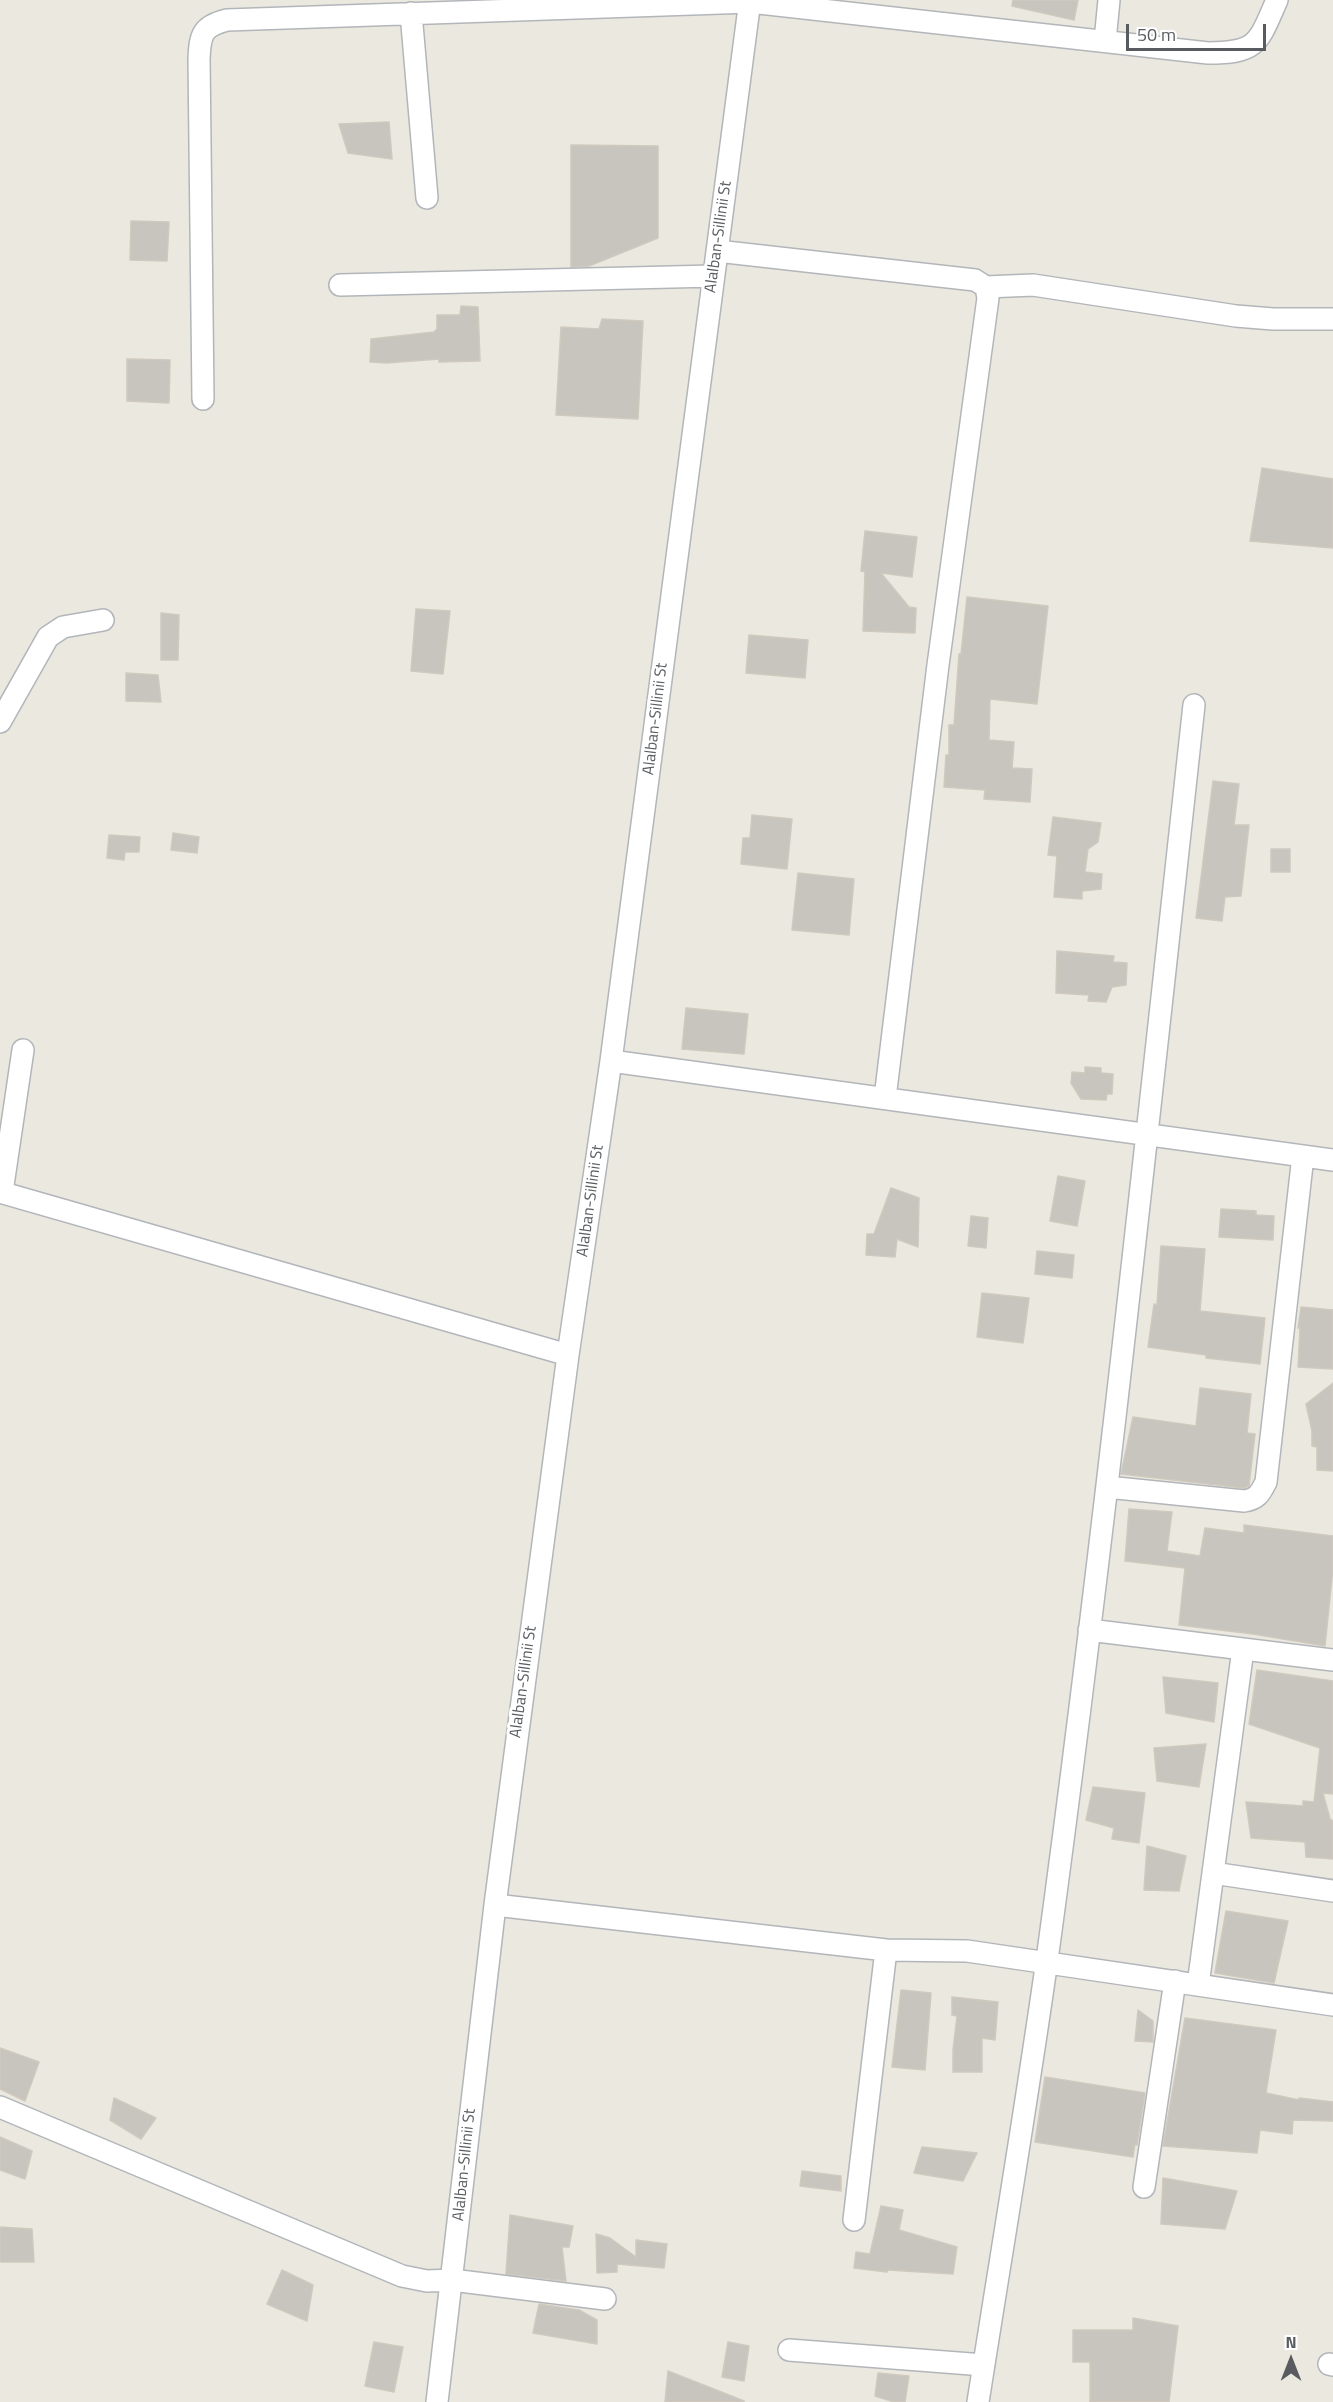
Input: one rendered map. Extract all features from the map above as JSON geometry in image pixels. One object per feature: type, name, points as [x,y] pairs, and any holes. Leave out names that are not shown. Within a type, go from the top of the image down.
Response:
[{"type":"street","points":[[1105,41],[1109,0]]},
{"type":"street","points":[[203,399],[199,60],[200,38],[211,24],[227,20],[750,1],[1208,53],[1235,53],[1249,48],[1262,34],[1277,0]]},
{"type":"street","name":"Alalban-Sillinii St","points":[[437,2402],[495,1905],[568,1355],[611,1061],[750,1]]},
{"type":"street","points":[[411,14],[427,198]]},
{"type":"street","points":[[717,251],[975,280],[986,287],[1033,285],[1255,318],[1333,319]]},
{"type":"street","points":[[340,285],[713,276]]},
{"type":"street","points":[[885,1098],[938,665],[988,298],[986,287]]},
{"type":"street","points":[[0,722],[48,637],[63,627],[103,620]]},
{"type":"street","points":[[978,2402],[1046,1962],[1089,1629],[1107,1487],[1194,705]]},
{"type":"street","points":[[23,1050],[1,1192],[568,1355]]},
{"type":"street","points":[[611,1061],[1333,1160]]},
{"type":"street","points":[[1107,1487],[1244,1501],[1255,1499],[1261,1493],[1266,1482],[1303,1156]]},
{"type":"street","points":[[1089,1629],[1333,1660]]},
{"type":"street","points":[[1198,1985],[1243,1649]]},
{"type":"street","points":[[1213,1873],[1333,1891]]},
{"type":"street","points":[[495,1905],[886,1950],[967,1951],[1333,2005]]},
{"type":"street","points":[[854,2220],[886,1950]]},
{"type":"street","points":[[1144,2187],[1175,1981]]},
{"type":"street","points":[[0,2107],[402,2276],[427,2281],[452,2280],[605,2299]]},
{"type":"street","points":[[789,2350],[984,2365]]},
{"type":"building","points":[[1013,0],[1078,0],[1074,20],[1012,6]]},
{"type":"building","points":[[389,122],[392,159],[348,153],[339,124]]},
{"type":"building","points":[[571,145],[658,146],[658,238],[589,266],[571,267]]},
{"type":"building","points":[[131,221],[169,222],[167,261],[130,260]]},
{"type":"building","points":[[461,306],[478,307],[480,361],[439,362],[439,359],[370,362],[371,339],[434,332],[437,329],[437,315],[460,315]]},
{"type":"building","points":[[602,319],[643,321],[638,419],[556,415],[561,327],[599,329]]},
{"type":"building","points":[[127,359],[170,360],[169,403],[127,401]]},
{"type":"building","points":[[1262,468],[1333,479],[1333,548],[1250,541]]},
{"type":"building","points":[[865,531],[917,537],[912,577],[881,573],[909,607],[916,608],[915,633],[863,631],[865,572],[861,571]]},
{"type":"building","points":[[967,597],[1048,606],[1037,704],[990,699],[989,740],[1014,742],[1012,768],[1032,769],[1030,802],[984,799],[985,790],[944,787],[946,755],[949,755],[949,725],[954,725],[959,654],[961,654]]},
{"type":"building","points":[[416,609],[450,611],[443,674],[411,671]]},
{"type":"building","points":[[161,613],[179,615],[178,660],[161,660]]},
{"type":"building","points":[[749,635],[808,640],[805,678],[746,673]]},
{"type":"building","points":[[126,673],[158,675],[161,702],[126,701]]},
{"type":"building","points":[[1213,781],[1239,784],[1234,825],[1249,825],[1241,896],[1225,897],[1222,921],[1196,918]]},
{"type":"building","points":[[752,815],[792,819],[787,869],[741,864],[743,838],[750,838]]},
{"type":"building","points":[[1053,817],[1101,823],[1098,842],[1088,849],[1085,872],[1102,874],[1101,889],[1082,891],[1082,899],[1054,897],[1057,856],[1048,855]]},
{"type":"building","points":[[173,833],[199,837],[197,853],[171,850]]},
{"type":"building","points":[[109,835],[140,837],[139,852],[125,852],[124,860],[107,858]]},
{"type":"building","points":[[1271,849],[1290,849],[1290,872],[1271,872]]},
{"type":"building","points":[[798,873],[854,879],[849,935],[792,930]]},
{"type":"building","points":[[1057,951],[1114,956],[1113,962],[1127,963],[1126,985],[1112,987],[1106,1002],[1088,1001],[1089,995],[1056,993]]},
{"type":"building","points":[[686,1008],[748,1014],[744,1054],[682,1049]]},
{"type":"building","points":[[1085,1067],[1101,1068],[1101,1073],[1113,1074],[1112,1094],[1107,1094],[1106,1100],[1081,1099],[1071,1083],[1072,1072],[1085,1073]]},
{"type":"building","points":[[1058,1176],[1085,1181],[1077,1226],[1050,1221]]},
{"type":"building","points":[[891,1188],[919,1198],[918,1247],[897,1239],[895,1257],[866,1255],[867,1234],[874,1234]]},
{"type":"building","points":[[1221,1209],[1256,1211],[1256,1215],[1274,1216],[1273,1240],[1219,1237]]},
{"type":"building","points":[[971,1216],[988,1218],[986,1248],[968,1246]]},
{"type":"building","points":[[1161,1246],[1205,1249],[1200,1311],[1265,1318],[1260,1364],[1206,1358],[1206,1355],[1148,1347],[1154,1304],[1157,1305]]},
{"type":"building","points":[[1037,1251],[1074,1255],[1072,1278],[1035,1274]]},
{"type":"building","points":[[982,1293],[1029,1298],[1023,1343],[977,1337]]},
{"type":"building","points":[[1301,1307],[1333,1310],[1333,1369],[1298,1367],[1300,1328],[1298,1328]]},
{"type":"building","points":[[1333,1383],[1333,1471],[1317,1470],[1317,1447],[1312,1446],[1312,1431],[1306,1404]]},
{"type":"building","points":[[1200,1388],[1251,1394],[1247,1433],[1255,1434],[1249,1486],[1243,1488],[1121,1474],[1133,1417],[1196,1426]]},
{"type":"building","points":[[1129,1509],[1172,1512],[1167,1551],[1200,1556],[1205,1528],[1244,1533],[1244,1525],[1333,1536],[1333,1568],[1325,1646],[1179,1625],[1185,1568],[1125,1561]]},
{"type":"building","points":[[1257,1670],[1333,1681],[1333,1794],[1323,1793],[1330,1819],[1333,1821],[1333,1859],[1306,1857],[1305,1842],[1251,1838],[1246,1802],[1303,1806],[1303,1801],[1314,1802],[1320,1748],[1249,1724]]},
{"type":"building","points":[[1163,1677],[1218,1683],[1214,1722],[1166,1713]]},
{"type":"building","points":[[1206,1744],[1199,1787],[1157,1781],[1154,1748]]},
{"type":"building","points":[[1093,1787],[1145,1793],[1139,1843],[1112,1839],[1114,1828],[1086,1820]]},
{"type":"building","points":[[1147,1846],[1186,1856],[1179,1891],[1144,1890]]},
{"type":"building","points":[[1226,1911],[1288,1921],[1274,1983],[1215,1973]]},
{"type":"building","points":[[901,1990],[931,1993],[925,2070],[892,2067]]},
{"type":"building","points":[[952,1997],[998,2002],[995,2040],[982,2038],[982,2072],[953,2072],[957,2016],[952,2015]]},
{"type":"building","points":[[1138,2010],[1153,2021],[1153,2042],[1135,2041]]},
{"type":"building","points":[[1185,2018],[1276,2030],[1266,2093],[1299,2100],[1299,2098],[1333,2102],[1333,2121],[1293,2120],[1292,2134],[1260,2130],[1257,2153],[1163,2146]]},
{"type":"building","points":[[0,2048],[39,2062],[25,2101],[0,2089]]},
{"type":"building","points":[[1045,2077],[1145,2093],[1133,2157],[1035,2142]]},
{"type":"building","points":[[114,2098],[156,2118],[141,2139],[110,2120]]},
{"type":"building","points":[[0,2137],[32,2151],[25,2179],[0,2170]]},
{"type":"building","points":[[922,2147],[977,2153],[963,2181],[914,2173]]},
{"type":"building","points":[[802,2171],[841,2176],[841,2191],[800,2186]]},
{"type":"building","points":[[1163,2178],[1237,2191],[1225,2229],[1161,2224]]},
{"type":"building","points":[[881,2206],[903,2210],[899,2230],[957,2247],[953,2274],[888,2270],[887,2272],[854,2268],[856,2252],[870,2254]]},
{"type":"building","points":[[510,2215],[573,2226],[569,2247],[562,2247],[566,2281],[506,2274]]},
{"type":"building","points":[[0,2227],[32,2229],[34,2262],[0,2262]]},
{"type":"building","points":[[596,2234],[610,2238],[636,2257],[636,2240],[667,2244],[664,2268],[617,2264],[617,2272],[597,2273]]},
{"type":"building","points":[[282,2270],[313,2285],[307,2321],[267,2304]]},
{"type":"building","points":[[539,2304],[579,2310],[597,2320],[597,2344],[533,2333]]},
{"type":"building","points":[[1133,2318],[1178,2326],[1169,2402],[1090,2402],[1090,2362],[1073,2362],[1073,2330],[1133,2330]]},
{"type":"building","points":[[374,2342],[403,2347],[394,2392],[365,2386]]},
{"type":"building","points":[[728,2342],[749,2346],[744,2381],[722,2377]]},
{"type":"building","points":[[668,2371],[744,2401],[744,2402],[665,2402]]},
{"type":"building","points":[[878,2373],[909,2376],[905,2402],[894,2402],[875,2396]]}]
